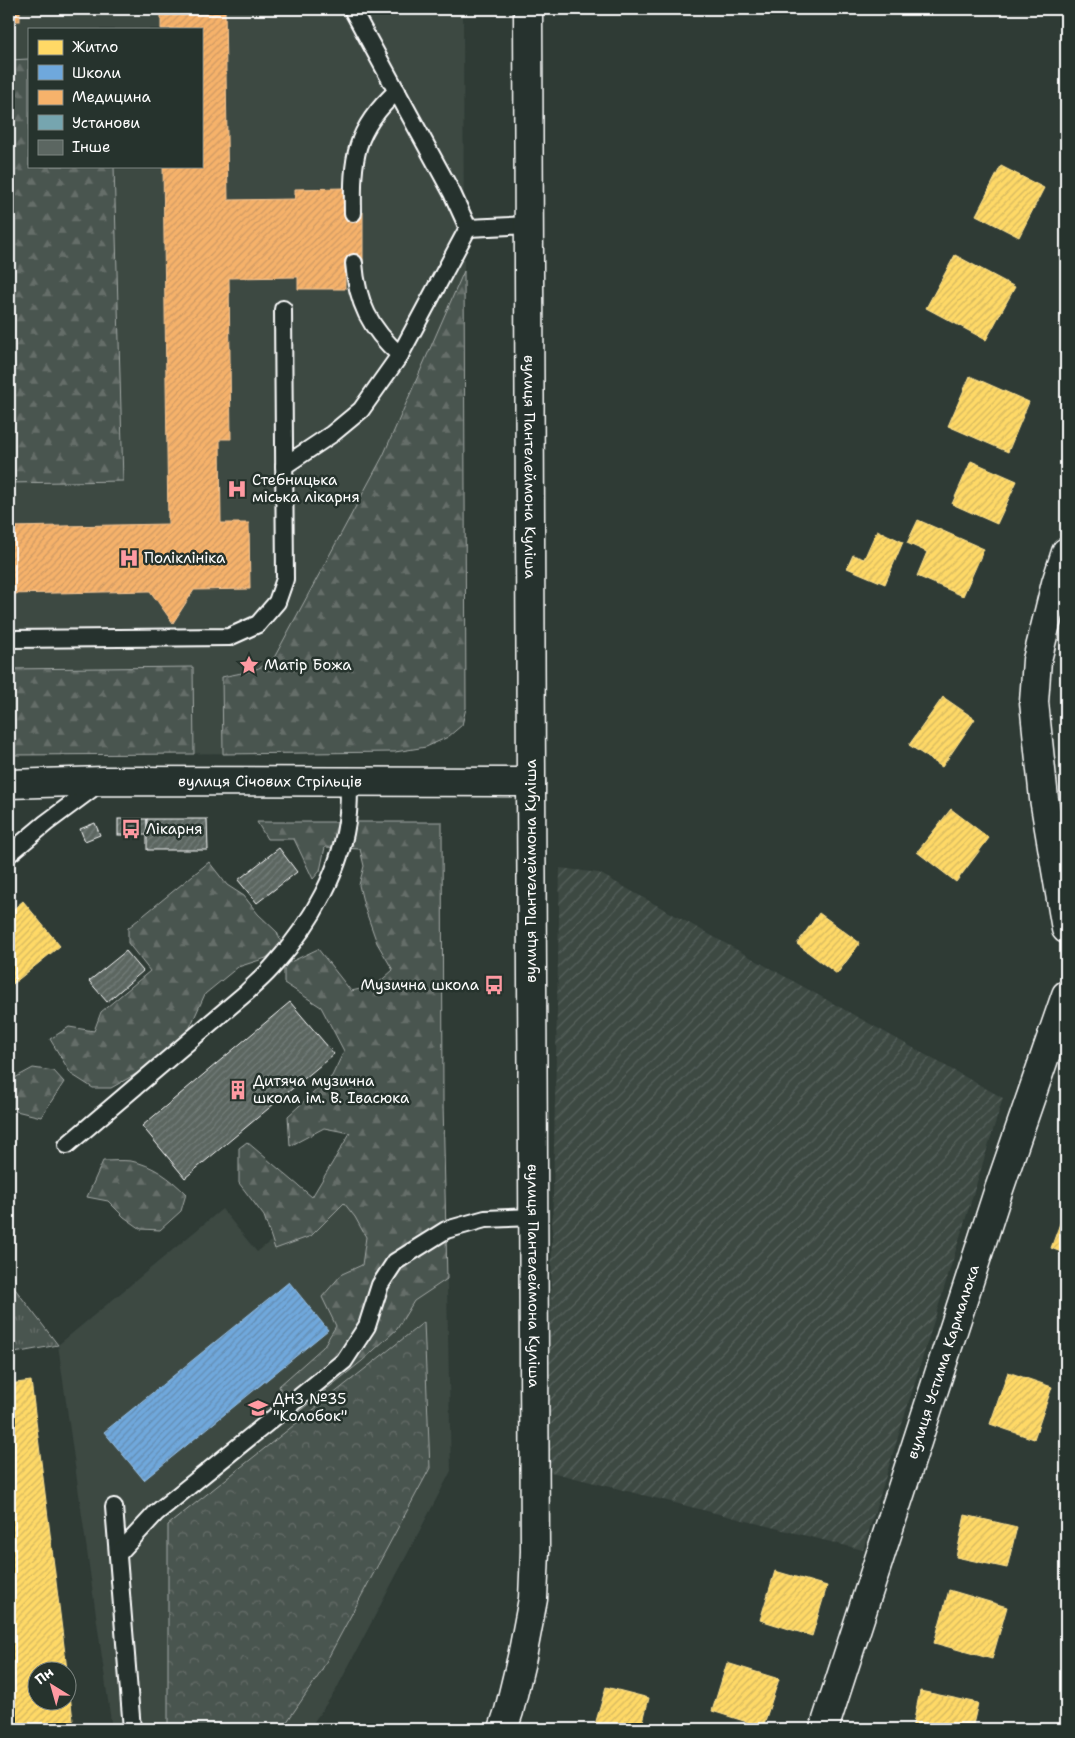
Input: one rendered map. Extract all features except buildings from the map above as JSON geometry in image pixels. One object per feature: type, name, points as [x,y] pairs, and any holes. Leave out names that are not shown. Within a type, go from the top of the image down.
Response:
[{"type":"street","name":"вулиця Пантелеймона Куліша","points":[[503,1729],[510,1711],[533,1599],[535,1551],[528,9]]},
{"type":"street","points":[[1066,552],[1061,584],[1037,660],[1034,702],[1044,799],[1066,929]]},
{"type":"street","name":"вулиця Січових Стрільців","points":[[9,784],[103,781],[531,782]]},
{"type":"street","name":"вулиця Устима Кармалюка","points":[[824,1729],[997,1195],[1066,995]]},
{"type":"lane","points":[[352,9],[452,193],[468,228]]},
{"type":"lane","points":[[354,213],[352,177],[356,153],[367,126],[385,102],[396,92]]},
{"type":"lane","points":[[468,228],[529,225]]},
{"type":"lane","points":[[284,466],[332,434],[361,410],[400,355],[468,228]]},
{"type":"lane","points":[[354,263],[355,280],[359,296],[368,319],[386,342],[400,355]]},
{"type":"lane","points":[[9,640],[229,637],[258,624],[277,602],[285,579],[283,309]]},
{"type":"lane","points":[[9,854],[46,823],[103,781]]},
{"type":"lane","points":[[67,1145],[247,992],[274,966],[303,928],[327,886],[342,847],[348,814],[349,782]]},
{"type":"lane","points":[[118,1553],[156,1513],[344,1361],[367,1326],[380,1285],[395,1262],[446,1230],[486,1219],[533,1217]]},
{"type":"lane","points":[[114,1507],[132,1729]]},
{"type":"shaded area","name":"Стебницька міська лікарня","points":[[9,9],[463,9],[466,708],[462,725],[448,737],[426,747],[395,752],[9,755]]},
{"type":"shaded area","points":[[560,868],[599,873],[1003,1098],[863,1550],[547,1471]]},
{"type":"shaded area","name":"ДНЗ №35 \"Колобок\"","points":[[443,1103],[451,1471],[336,1690],[309,1729],[112,1729],[58,1345],[222,1209],[257,1252]]},
{"type":"green space","points":[[28,59],[28,168],[114,168],[123,481],[9,483],[9,60]]},
{"type":"green space","points":[[464,271],[466,708],[462,725],[448,737],[426,747],[395,752],[223,754],[222,677],[258,668],[271,661],[275,656],[383,456]]},
{"type":"green space","points":[[193,667],[194,754],[9,755],[9,669]]},
{"type":"green space","points":[[257,822],[442,822],[443,1103],[447,1279],[414,1301],[397,1329],[362,1361],[292,1417],[279,1386],[323,1347],[336,1326],[322,1297],[342,1274],[362,1265],[366,1237],[355,1217],[344,1203],[311,1236],[275,1249],[264,1216],[239,1183],[239,1148],[247,1142],[312,1197],[350,1133],[324,1128],[290,1146],[288,1116],[332,1076],[344,1051],[321,1007],[284,983],[284,965],[318,949],[351,991],[375,986],[393,970],[377,943],[364,906],[359,885],[364,866],[360,849],[325,847],[320,871],[313,879],[294,839],[267,839]]},
{"type":"green space","points":[[209,862],[227,885],[244,896],[258,914],[277,932],[282,945],[266,958],[238,967],[205,994],[187,1034],[150,1066],[111,1088],[93,1088],[71,1074],[50,1039],[69,1027],[94,1031],[101,1012],[150,971],[128,943],[128,928]]},
{"type":"green space","points":[[33,1068],[54,1071],[64,1082],[41,1117],[16,1111],[9,1104],[9,1081]]},
{"type":"green space","points":[[103,1161],[131,1161],[161,1173],[186,1194],[181,1211],[160,1230],[141,1229],[124,1217],[108,1201],[87,1197]]},
{"type":"green space","points":[[9,1281],[58,1345],[9,1354]]},
{"type":"green space","points":[[424,1322],[430,1468],[319,1675],[282,1729],[168,1729],[168,1525]]},
{"type":"place","name":"Стебницька міська лікарня","points":[[237,489]]},
{"type":"place","name":"Поліклініка","points":[[129,558]]},
{"type":"place","name":"Матір Божа","points":[[249,665]]},
{"type":"place","name":"Лікарня","points":[[131,829]]},
{"type":"place","name":"Музична школа","points":[[494,985]]},
{"type":"place","name":"Дитяча музична школа ім. В. Івасюка","points":[[238,1090]]},
{"type":"place","name":"ДНЗ №35 \"Колобок\"","points":[[258,1408]]}]
